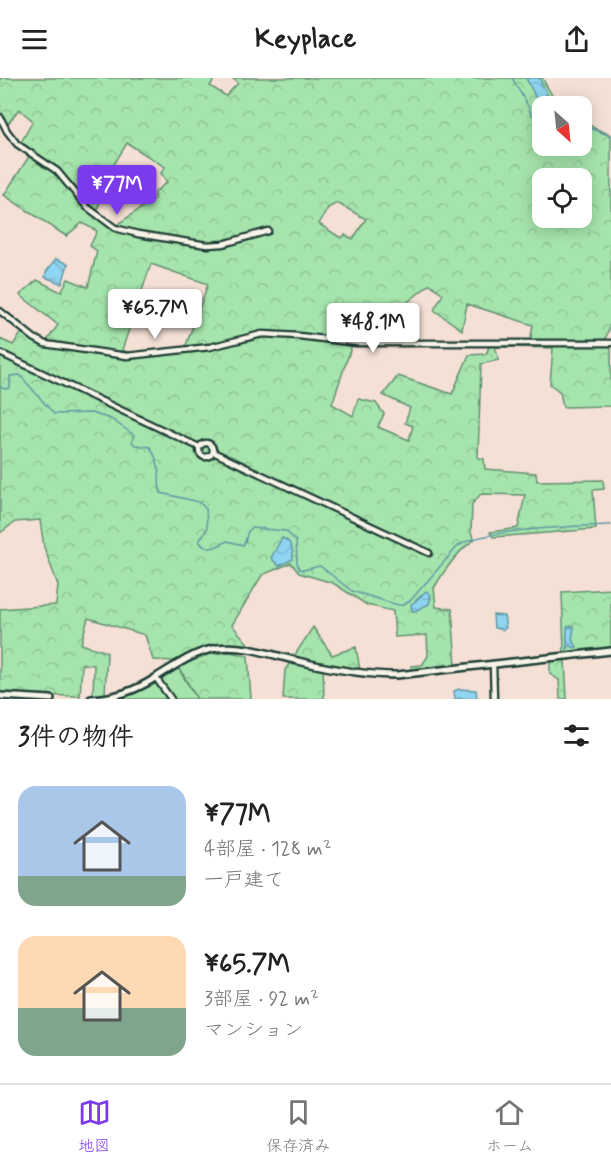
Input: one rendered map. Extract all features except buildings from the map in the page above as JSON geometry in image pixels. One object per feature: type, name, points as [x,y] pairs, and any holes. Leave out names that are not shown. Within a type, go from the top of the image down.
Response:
[{"type":"street","points":[[0,117],[17,144],[57,171],[87,207],[115,228],[207,245],[223,244],[268,231]]},
{"type":"street","points":[[0,311],[45,344],[127,356],[210,347],[262,334],[365,343],[611,344]]},
{"type":"street","points":[[0,353],[199,447]]},
{"type":"street","points":[[199,447],[205,442],[210,443],[213,453]]},
{"type":"street","points":[[199,447],[203,456],[208,457],[213,453]]},
{"type":"street","points":[[213,453],[429,552]]},
{"type":"street","points":[[91,699],[123,694],[156,678],[192,655],[226,648],[246,649],[346,672],[373,675],[398,675],[611,651]]},
{"type":"street","points":[[493,664],[494,699]]},
{"type":"street","points":[[156,678],[171,699]]},
{"type":"street","points":[[0,696],[51,699]]},
{"type":"green space","points":[[0,78],[215,78],[210,86],[226,96],[238,83],[232,78],[526,78],[535,94],[541,84],[539,78],[542,78],[552,96],[532,96],[532,156],[592,156],[592,126],[611,135],[611,323],[605,340],[611,340],[611,406],[563,407],[560,392],[550,384],[553,348],[495,347],[499,360],[481,364],[478,458],[484,459],[485,469],[536,473],[537,481],[603,480],[604,489],[593,490],[596,529],[493,537],[490,532],[518,528],[525,495],[481,494],[472,504],[471,532],[474,540],[447,568],[434,588],[436,607],[452,609],[456,666],[412,670],[411,666],[422,665],[428,656],[427,635],[395,637],[393,611],[367,605],[333,583],[299,573],[291,563],[262,575],[232,625],[250,646],[214,646],[174,661],[153,660],[145,635],[88,618],[81,644],[107,652],[105,695],[93,696],[94,665],[82,664],[80,696],[0,695],[0,609],[56,605],[58,585],[44,547],[40,520],[15,522],[0,533],[0,339],[13,345],[23,331],[46,342],[58,325],[20,295],[37,280],[61,292],[68,279],[88,287],[97,251],[90,246],[97,231],[82,223],[66,236],[4,195],[32,152],[20,144],[33,121],[19,109],[4,129],[0,121]],"holes":[[[127,143],[165,167],[161,173],[167,182],[155,192],[154,199],[115,226],[98,213],[98,208],[105,179]],[[337,203],[366,219],[353,239],[345,235],[341,238],[319,224],[328,208]],[[151,264],[208,284],[185,348],[134,354],[122,350]],[[430,284],[443,294],[434,310],[462,330],[467,304],[533,325],[530,342],[491,342],[486,354],[469,355],[452,394],[398,376],[383,395],[410,408],[405,423],[413,426],[409,440],[378,427],[384,414],[376,403],[358,399],[353,416],[332,404],[352,345],[338,332],[362,312],[376,328]]]},
{"type":"green space","points":[[611,589],[611,648],[564,653],[562,592]]},
{"type":"green space","points":[[313,627],[332,655],[356,647],[360,670],[323,665],[324,699],[283,699],[285,670]]},
{"type":"green space","points":[[230,652],[248,656],[251,699],[197,699],[179,667],[206,655]]},
{"type":"green space","points":[[565,660],[567,699],[560,699],[559,680],[550,674],[550,662]]},
{"type":"green space","points":[[178,668],[197,699],[119,699],[155,684]]},
{"type":"water","points":[[526,78],[539,78],[547,94],[535,96]]},
{"type":"water","points":[[56,259],[68,264],[62,284],[45,277]]},
{"type":"water","points":[[282,538],[290,544],[293,559],[279,566],[271,558]]},
{"type":"water","points":[[426,591],[431,595],[429,604],[412,611],[411,605]]},
{"type":"water","points":[[493,615],[504,616],[506,628],[503,630],[494,628]]},
{"type":"water","points":[[567,627],[574,627],[572,639],[577,647],[570,645],[567,649]]},
{"type":"water","points":[[476,690],[477,699],[455,699],[454,691]]},
{"type":"waterway","points":[[512,78],[532,114]]},
{"type":"waterway","points":[[592,129],[611,136]]},
{"type":"waterway","points":[[0,387],[10,388],[10,376],[20,375],[54,414],[91,413],[111,419],[134,435],[132,442],[135,445],[150,447],[158,465],[161,493],[199,502],[206,509],[207,529],[199,541],[205,547],[216,547],[227,541],[243,545],[248,531],[252,528],[286,531],[296,541],[299,569],[320,566],[352,591],[398,605],[410,601],[457,547],[468,541],[506,532],[611,525]]}]
